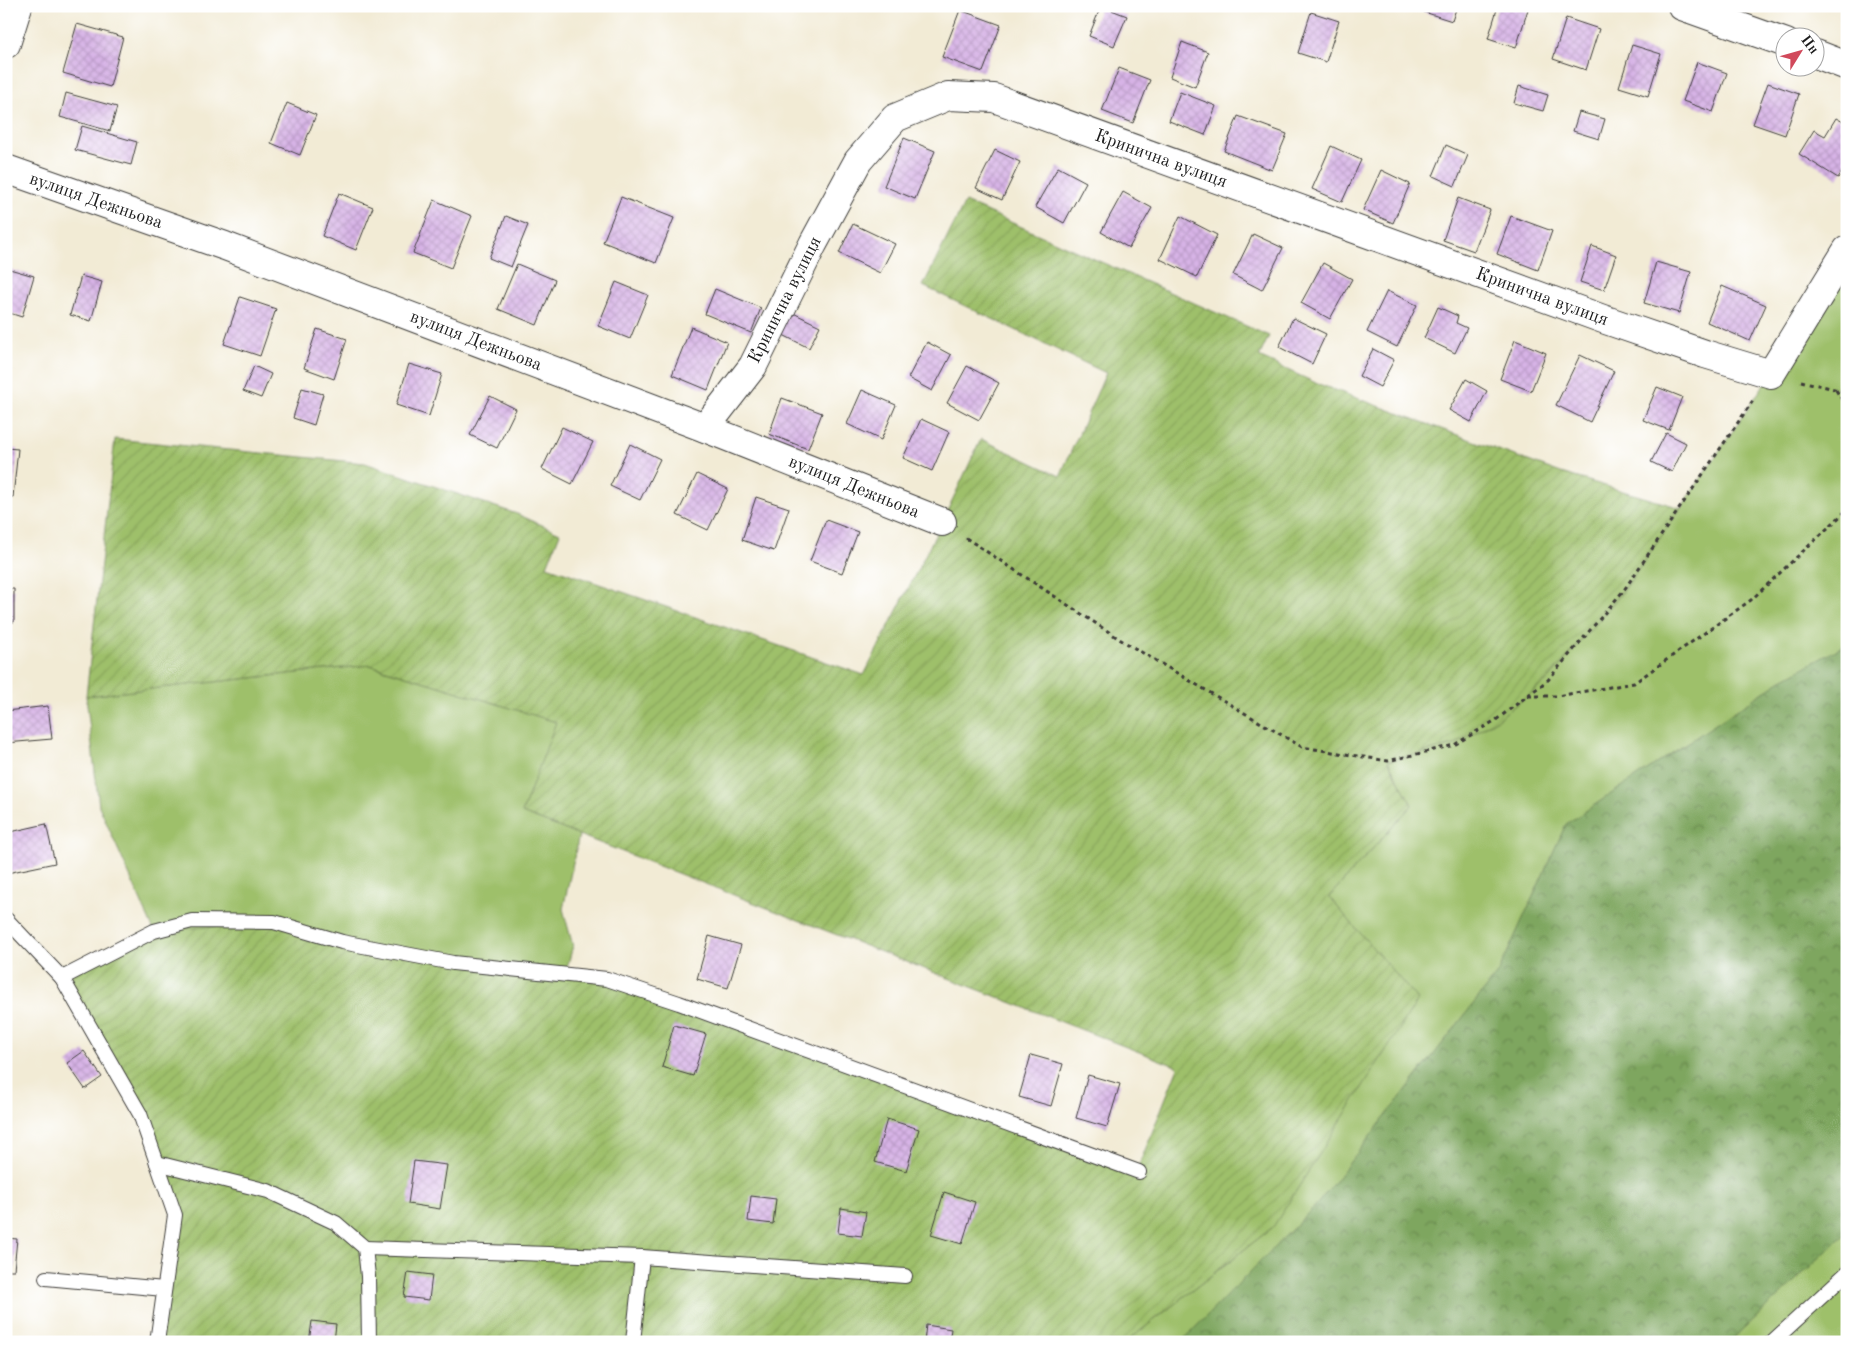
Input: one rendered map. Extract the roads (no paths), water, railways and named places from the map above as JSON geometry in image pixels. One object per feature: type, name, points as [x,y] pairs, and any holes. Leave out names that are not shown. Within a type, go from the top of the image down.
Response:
[{"type":"street","points":[[6,44],[18,6]]},
{"type":"street","points":[[1682,6],[1776,40]]},
{"type":"street","points":[[1826,58],[1847,66]]},
{"type":"street","name":"Кринична вулиця","points":[[705,428],[753,366],[813,244],[858,161],[895,118],[948,96],[994,98],[1603,319],[1705,354],[1771,374],[1847,250]]},
{"type":"street","name":"вулиця Дежньова","points":[[6,169],[225,246],[705,428],[942,522]]},
{"type":"lane","points":[[6,919],[62,978],[140,1114],[175,1215],[157,1342]]},
{"type":"lane","points":[[62,978],[154,931],[192,921],[274,922],[342,942],[453,963],[607,979],[678,1003],[1139,1172]]},
{"type":"lane","points":[[156,1163],[268,1190],[336,1223],[365,1248],[642,1257],[905,1276]]},
{"type":"lane","points":[[365,1248],[368,1276],[369,1342]]},
{"type":"lane","points":[[632,1342],[642,1257]]},
{"type":"lane","points":[[1772,1342],[1847,1273]]},
{"type":"lane","points":[[46,1278],[164,1289]]}]
